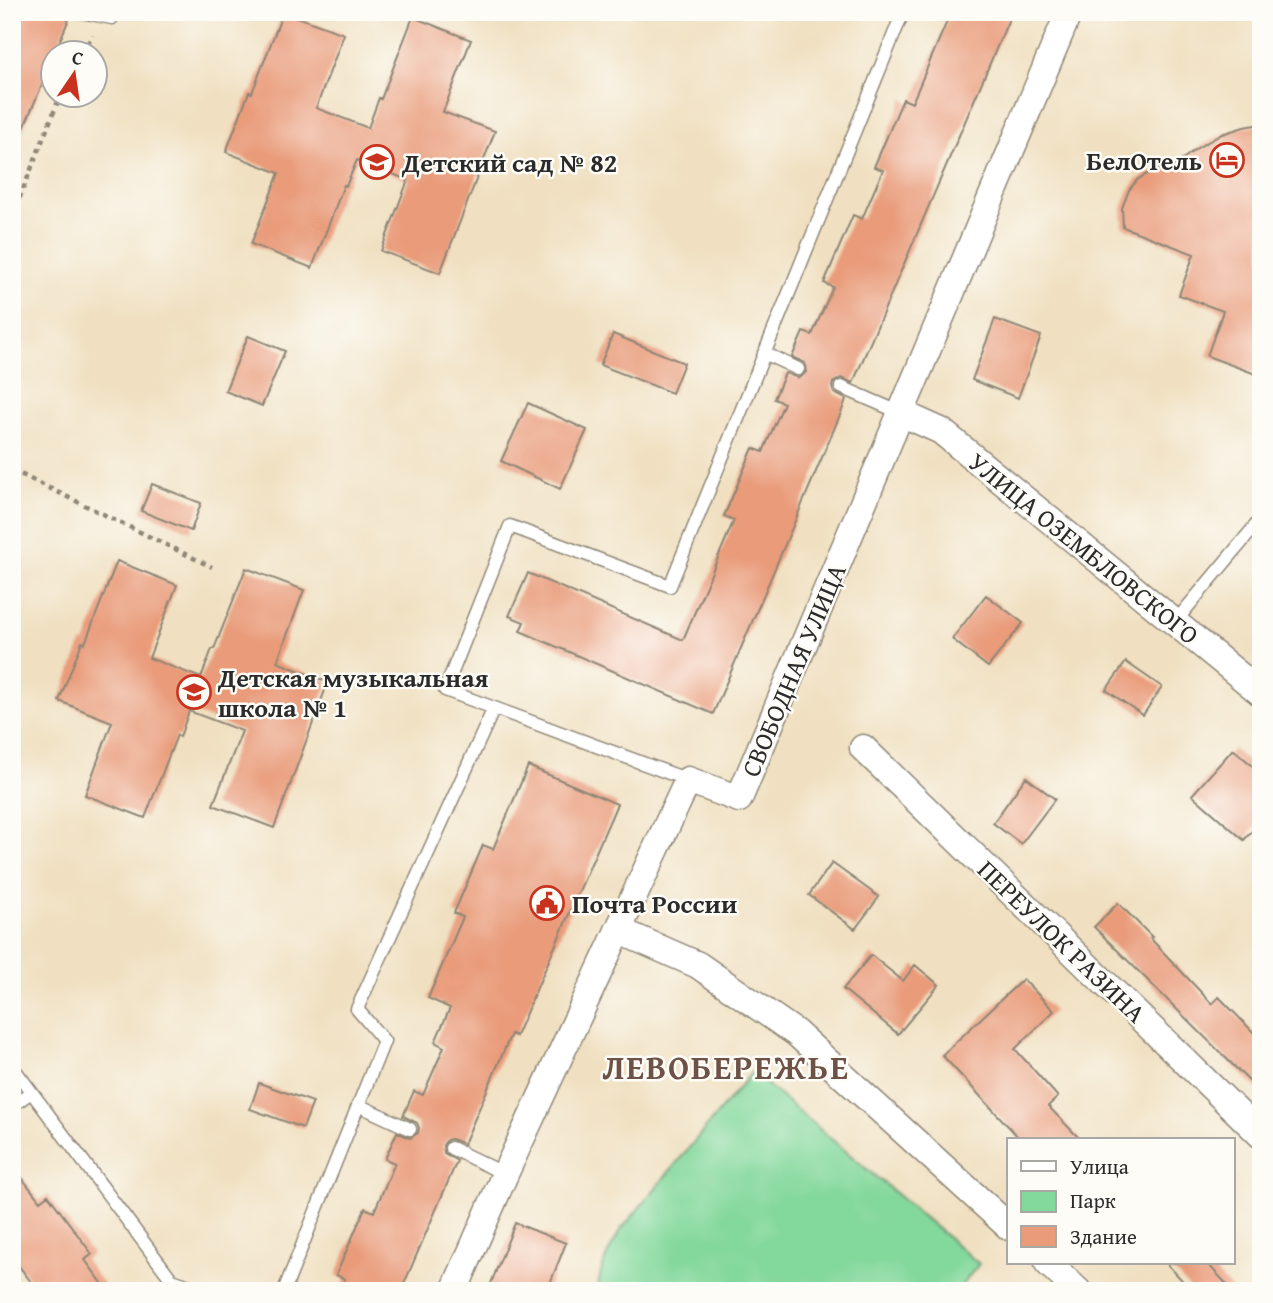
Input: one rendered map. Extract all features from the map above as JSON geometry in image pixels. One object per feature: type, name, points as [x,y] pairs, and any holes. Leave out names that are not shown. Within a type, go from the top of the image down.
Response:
[{"type":"street","name":"СВОБОДНАЯ УЛИЦА","points":[[688,780],[739,799],[1069,12]]},
{"type":"street","name":"УЛИЦА ОЗЕМБЛОВСКОГО","points":[[901,413],[941,431],[1261,693]]},
{"type":"street","name":"ПЕРЕУЛОК РАЗИНА","points":[[863,748],[1261,1135]]},
{"type":"street","points":[[454,1291],[505,1174],[688,780]]},
{"type":"street","points":[[618,930],[698,965],[796,1033],[1007,1225]]},
{"type":"street","points":[[1049,1264],[1078,1291]]},
{"type":"lane","points":[[81,12],[112,18],[114,12]]},
{"type":"lane","points":[[688,780],[445,690],[510,526],[670,586],[903,12]]},
{"type":"lane","points":[[764,353],[798,369]]},
{"type":"lane","points":[[841,387],[901,413]]},
{"type":"lane","points":[[1175,622],[1261,519]]},
{"type":"lane","points":[[284,1291],[384,1041],[357,1009],[494,708]]},
{"type":"lane","points":[[12,1066],[172,1280],[204,1291]]},
{"type":"lane","points":[[12,1106],[31,1091]]},
{"type":"lane","points":[[358,1105],[410,1129]]},
{"type":"lane","points":[[451,1148],[505,1174]]},
{"type":"path","points":[[12,217],[55,108]]},
{"type":"path","points":[[12,470],[212,567]]},
{"type":"green space","points":[[752,1072],[979,1264],[957,1291],[598,1291],[602,1267],[620,1231]]},
{"type":"building","points":[[12,12],[72,12],[61,38],[38,38],[38,94],[12,155]]},
{"type":"building","points":[[283,12],[344,34],[316,108],[368,128],[413,17],[471,40],[443,112],[495,131],[440,273],[381,251],[408,180],[357,160],[346,186],[344,185],[312,268],[251,244],[279,173],[226,152]]},
{"type":"building","points":[[951,12],[1012,12],[853,383],[841,378],[833,383],[834,393],[846,399],[843,408],[713,714],[520,631],[524,622],[509,616],[528,573],[683,640],[734,520],[724,516],[753,448],[763,452],[784,403],[774,399],[785,373],[798,378],[806,372],[805,363],[792,357],[803,332],[812,335],[833,287],[824,283],[853,215],[862,219],[883,170],[874,167],[903,99],[912,103]]},
{"type":"building","points":[[1261,124],[1261,376],[1207,356],[1223,311],[1179,295],[1194,254],[1123,227],[1122,208],[1129,190],[1138,179],[1174,166],[1197,148],[1222,134]]},
{"type":"building","points":[[995,319],[1041,336],[1018,398],[972,380]]},
{"type":"building","points":[[613,334],[684,363],[672,393],[600,365]]},
{"type":"building","points":[[248,336],[285,351],[262,406],[225,391]]},
{"type":"building","points":[[528,403],[587,430],[560,489],[501,461]]},
{"type":"building","points":[[152,484],[201,503],[191,531],[141,511]]},
{"type":"building","name":"Детская музыкальная школа № 1","points":[[117,561],[177,585],[149,658],[201,678],[246,568],[304,590],[277,662],[328,682],[274,828],[213,805],[242,731],[189,711],[145,818],[85,795],[112,722],[59,701]]},
{"type":"building","points":[[986,595],[1023,623],[988,667],[952,639]]},
{"type":"building","points":[[1126,662],[1162,687],[1143,715],[1106,690]]},
{"type":"building","points":[[1233,749],[1261,773],[1261,821],[1244,840],[1192,795]]},
{"type":"building","points":[[528,766],[617,804],[516,1036],[511,1034],[464,1144],[451,1139],[443,1145],[444,1153],[457,1161],[401,1291],[340,1291],[345,1279],[336,1275],[365,1208],[374,1212],[395,1163],[385,1159],[397,1132],[410,1138],[418,1133],[417,1123],[403,1116],[414,1091],[423,1095],[444,1047],[435,1042],[450,1008],[428,998],[463,917],[454,913],[483,845],[493,849]]},
{"type":"building","points":[[1026,777],[1055,799],[1021,844],[993,823]]},
{"type":"building","points":[[832,863],[879,897],[855,929],[809,895]]},
{"type":"building","points":[[1118,903],[1212,1004],[1219,997],[1261,1040],[1261,1093],[1094,927]]},
{"type":"building","points":[[871,955],[903,981],[915,965],[939,985],[898,1034],[843,989]]},
{"type":"building","points":[[1023,979],[1054,1011],[1015,1049],[1058,1097],[1048,1106],[1079,1138],[1019,1138],[942,1055]]},
{"type":"building","points":[[259,1083],[313,1102],[303,1128],[250,1109]]},
{"type":"building","points":[[12,1165],[40,1201],[48,1195],[92,1254],[85,1260],[108,1291],[38,1291],[12,1257]]},
{"type":"building","points":[[515,1223],[566,1243],[547,1291],[488,1291]]},
{"type":"building","points":[[1167,1264],[1208,1264],[1233,1291],[1192,1291]]},
{"type":"place","name":"БелОтель","points":[[1227,160]]},
{"type":"place","name":"Детский сад № 82","points":[[377,162]]},
{"type":"place","name":"Детская музыкальная школа № 1","points":[[194,692]]},
{"type":"place","name":"Почта России","points":[[547,903]]},
{"type":"district","name":"ЛЕВОБЕРЕЖЬЕ","points":[[726,1067]]}]
